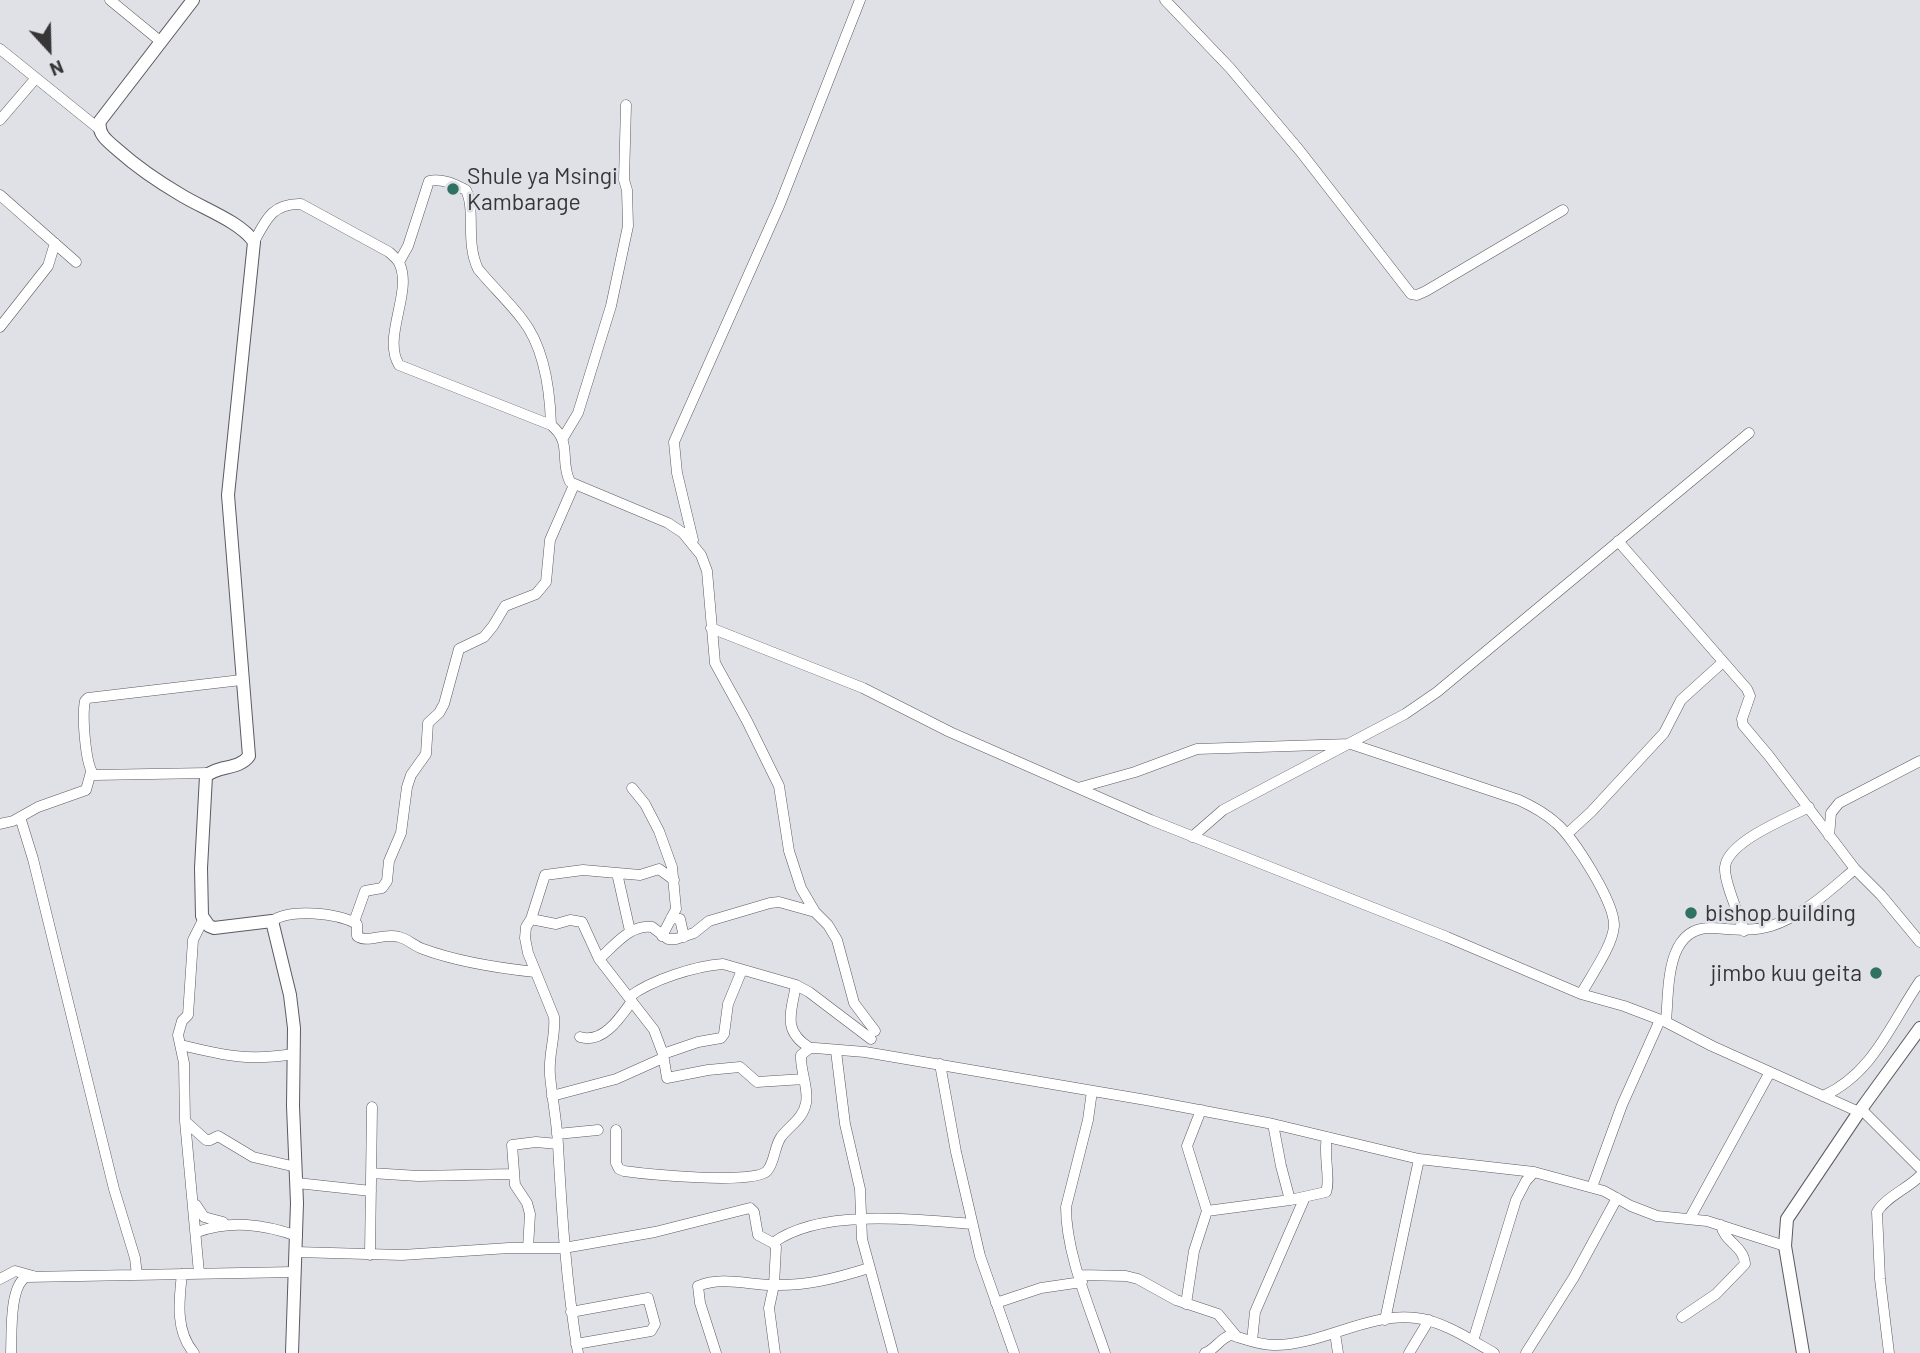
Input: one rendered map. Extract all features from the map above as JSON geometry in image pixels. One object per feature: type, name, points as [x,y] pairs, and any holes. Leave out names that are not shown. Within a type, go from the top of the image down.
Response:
[{"type":"street","points":[[110,0],[160,41]]},
{"type":"street","points":[[98,128],[100,121],[193,0]]},
{"type":"street","points":[[694,546],[677,473],[674,442],[780,204],[860,0]]},
{"type":"street","points":[[1165,0],[1230,68],[1291,140],[1411,294],[1417,295],[1426,291],[1563,210]]},
{"type":"street","points":[[0,49],[98,128],[101,134],[131,161],[182,196],[239,228],[254,242]]},
{"type":"street","points":[[0,120],[36,78]]},
{"type":"street","points":[[580,1037],[590,1039],[598,1036],[617,1022],[631,999],[654,983],[710,965],[723,964],[796,985],[873,1035],[854,1003],[837,940],[828,925],[815,912],[798,880],[789,851],[779,786],[715,663],[707,571],[701,555],[683,533],[658,518],[574,485],[566,475],[563,438],[578,413],[611,306],[628,226],[627,190],[624,180],[626,105]]},
{"type":"street","points":[[399,262],[408,246],[429,181],[436,179],[466,190],[470,204],[471,248],[474,259],[478,269],[523,319],[529,331],[550,390],[551,425]]},
{"type":"street","points":[[0,195],[76,262]]},
{"type":"street","points":[[91,772],[97,776],[208,773],[242,763],[249,756],[228,495],[254,242],[270,214],[290,204],[301,204],[389,252],[399,262],[402,283],[395,330],[395,358],[399,365],[551,425],[563,438]]},
{"type":"street","points":[[0,327],[48,266],[55,243]]},
{"type":"street","points":[[1192,837],[1223,810],[1351,744],[1405,714],[1437,692],[1749,433]]},
{"type":"street","points":[[354,922],[365,891],[382,888],[387,881],[389,861],[401,833],[407,787],[411,775],[426,754],[428,723],[444,704],[457,652],[484,637],[505,606],[536,594],[547,582],[549,545],[574,485]]},
{"type":"street","points":[[1618,541],[1750,696],[1742,719],[1743,726],[1855,869],[1881,895],[1920,942]]},
{"type":"street","points":[[711,628],[863,688],[950,732],[1192,837],[1447,937],[1581,994],[1663,1021],[1770,1073],[1860,1111],[1920,1168]]},
{"type":"street","points":[[1567,834],[1664,733],[1681,701],[1723,662]]},
{"type":"street","points":[[0,824],[37,807],[86,790],[91,772],[86,751],[84,710],[88,698],[241,680]]},
{"type":"street","points":[[1078,788],[1135,772],[1197,749],[1351,744],[1519,800],[1539,810],[1567,834],[1601,888],[1614,917],[1612,936],[1581,994]]},
{"type":"street","points":[[1829,837],[1831,813],[1839,803],[1920,761]]},
{"type":"street","points":[[199,1273],[185,1121],[184,1063],[178,1035],[182,1021],[189,1011],[194,940],[203,920],[202,829],[205,778],[208,773]]},
{"type":"street","points":[[632,788],[645,804],[666,845],[674,880],[676,909],[662,936]]},
{"type":"street","points":[[1744,931],[1727,878],[1725,867],[1728,858],[1748,839],[1809,807]]},
{"type":"street","points":[[20,817],[33,859],[114,1189],[135,1258],[136,1275]]},
{"type":"street","points":[[571,1312],[649,1298],[655,1324],[651,1331],[577,1348],[571,1312],[564,1248],[549,1055],[555,1025],[535,972],[525,938],[526,927],[531,919],[544,875],[583,870],[640,875],[659,869],[674,880]]},
{"type":"street","points":[[1592,1187],[1622,1105],[1663,1021],[1675,955],[1682,939],[1703,928],[1744,931],[1770,926],[1810,906],[1855,869]]},
{"type":"street","points":[[617,873],[630,931]]},
{"type":"street","points":[[599,959],[630,931],[646,927],[672,940],[694,933],[709,921],[770,903],[779,902],[815,912]]},
{"type":"street","points":[[203,920],[214,928],[272,921],[284,914],[309,914],[354,922],[358,925],[357,936],[361,939],[380,935],[395,936],[429,951],[504,969],[535,972]]},
{"type":"street","points":[[671,918],[680,919],[684,937]]},
{"type":"street","points":[[531,919],[556,924],[565,920],[580,920],[599,959],[654,1030],[663,1056],[665,1076],[669,1079],[727,1067],[743,1068],[757,1082],[804,1079]]},
{"type":"street","points":[[272,921],[294,1028],[293,1106],[297,1236],[292,1353]]},
{"type":"street","points":[[552,1096],[607,1082],[698,1042],[721,1038],[728,1004],[742,970]]},
{"type":"street","points":[[1823,1096],[1836,1090],[1862,1069],[1894,1025],[1920,981]]},
{"type":"street","points":[[796,985],[791,1028],[797,1040],[810,1048],[865,1052],[1201,1110],[1273,1124],[1419,1159],[1535,1172],[1592,1187],[1657,1216],[1690,1218],[1721,1225],[1785,1246]]},
{"type":"street","points":[[1803,1353],[1785,1246],[1785,1227],[1790,1212],[1920,1028]]},
{"type":"street","points":[[181,1045],[234,1058],[294,1054]]},
{"type":"street","points":[[616,1130],[618,1170],[688,1179],[760,1175],[769,1168],[782,1136],[801,1117],[807,1101],[801,1055],[810,1048]]},
{"type":"street","points":[[836,1051],[845,1124],[860,1189],[862,1239],[892,1353]]},
{"type":"street","points":[[940,1064],[980,1256],[1014,1353]]},
{"type":"street","points":[[1690,1218],[1770,1073]]},
{"type":"street","points":[[1092,1091],[1086,1130],[1066,1207],[1067,1230],[1105,1353]]},
{"type":"street","points":[[370,1255],[372,1107]]},
{"type":"street","points":[[1186,1304],[1195,1243],[1208,1211],[1186,1146],[1201,1110]]},
{"type":"street","points":[[185,1121],[206,1140],[218,1136],[253,1157],[296,1167]]},
{"type":"street","points":[[1273,1124],[1290,1200]]},
{"type":"street","points":[[528,1248],[529,1209],[516,1189],[512,1145],[598,1130]]},
{"type":"street","points":[[1208,1211],[1324,1193],[1328,1188],[1324,1155],[1327,1137]]},
{"type":"street","points":[[1385,1320],[1419,1159]]},
{"type":"street","points":[[1473,1341],[1516,1200],[1526,1181],[1535,1172]]},
{"type":"street","points":[[371,1173],[432,1176],[513,1174]]},
{"type":"street","points":[[1889,1353],[1880,1279],[1877,1212],[1882,1205],[1920,1176]]},
{"type":"street","points":[[297,1184],[371,1191]]},
{"type":"street","points":[[1252,1341],[1255,1312],[1305,1197]]},
{"type":"street","points":[[1526,1353],[1574,1277],[1617,1198]]},
{"type":"street","points":[[193,1201],[204,1217],[227,1223],[264,1226],[297,1236]]},
{"type":"street","points":[[296,1252],[370,1255],[564,1248],[655,1232],[750,1208],[754,1212],[758,1234],[773,1243],[776,1248],[774,1285],[769,1308],[775,1353]]},
{"type":"street","points":[[773,1243],[783,1236],[807,1228],[860,1218],[972,1224]]},
{"type":"street","points":[[197,1232],[227,1223]]},
{"type":"street","points":[[1682,1317],[1716,1294],[1745,1265],[1744,1255],[1726,1238],[1721,1225]]},
{"type":"street","points":[[716,1353],[700,1303],[698,1286],[716,1282],[774,1285],[823,1281],[869,1268]]},
{"type":"street","points":[[0,1279],[15,1271],[33,1277]]},
{"type":"street","points":[[12,1353],[12,1320],[16,1292],[22,1279],[295,1272]]},
{"type":"street","points":[[182,1274],[181,1321],[184,1338],[194,1353]]},
{"type":"street","points":[[996,1303],[1081,1278],[1126,1276],[1138,1279],[1186,1304],[1218,1314],[1237,1337]]},
{"type":"street","points":[[1205,1353],[1226,1337],[1273,1345],[1293,1344],[1385,1320],[1414,1317],[1429,1320],[1494,1353]]},
{"type":"street","points":[[1409,1353],[1429,1320]]},
{"type":"street","points":[[1335,1333],[1338,1353]]},
{"type":"place","name":"Shule ya Msingi Kambarage","points":[[453,189]]},
{"type":"place","name":"bishop building","points":[[1691,913]]},
{"type":"place","name":"jimbo kuu geita","points":[[1876,973]]}]
